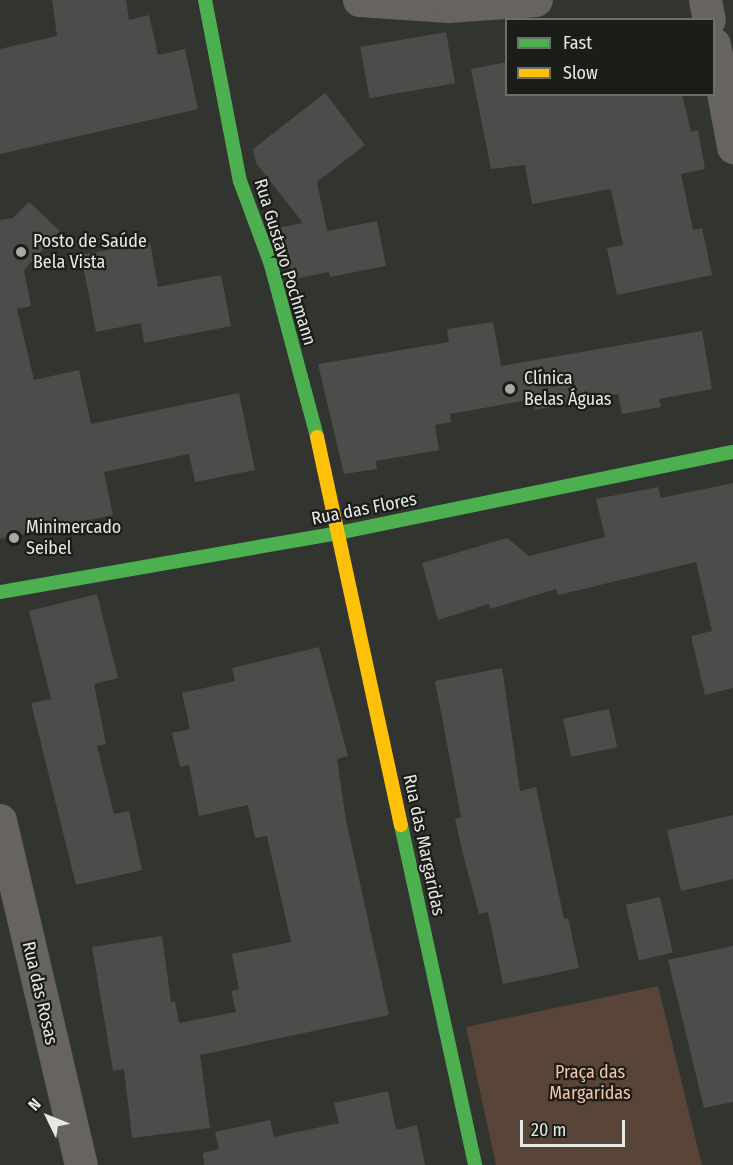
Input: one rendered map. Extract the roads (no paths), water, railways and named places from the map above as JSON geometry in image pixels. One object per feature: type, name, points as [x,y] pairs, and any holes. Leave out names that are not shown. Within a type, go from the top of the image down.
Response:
[{"type":"street","name":"Rua Gustavo Pochmann","points":[[205,0],[240,181],[274,276],[313,420],[338,533]]},
{"type":"street","points":[[359,0],[448,6],[536,0]]},
{"type":"street","points":[[705,0],[709,18]]},
{"type":"street","points":[[715,49],[733,147]]},
{"type":"street","name":"Rua das Flores","points":[[0,592],[338,533],[733,452]]},
{"type":"street","name":"Rua das Margaridas","points":[[338,533],[475,1165]]},
{"type":"street","name":"Rua das Rosas","points":[[0,820],[81,1165]]},
{"type":"place","name":"Posto de Saúde Bela Vista","points":[[21,252]]},
{"type":"place","name":"Clínica Belas Águas","points":[[510,389]]},
{"type":"place","name":"Minimercado Seibel","points":[[14,538]]},
{"type":"park label","name":"Praça das Margaridas","points":[[590,1083]]}]
